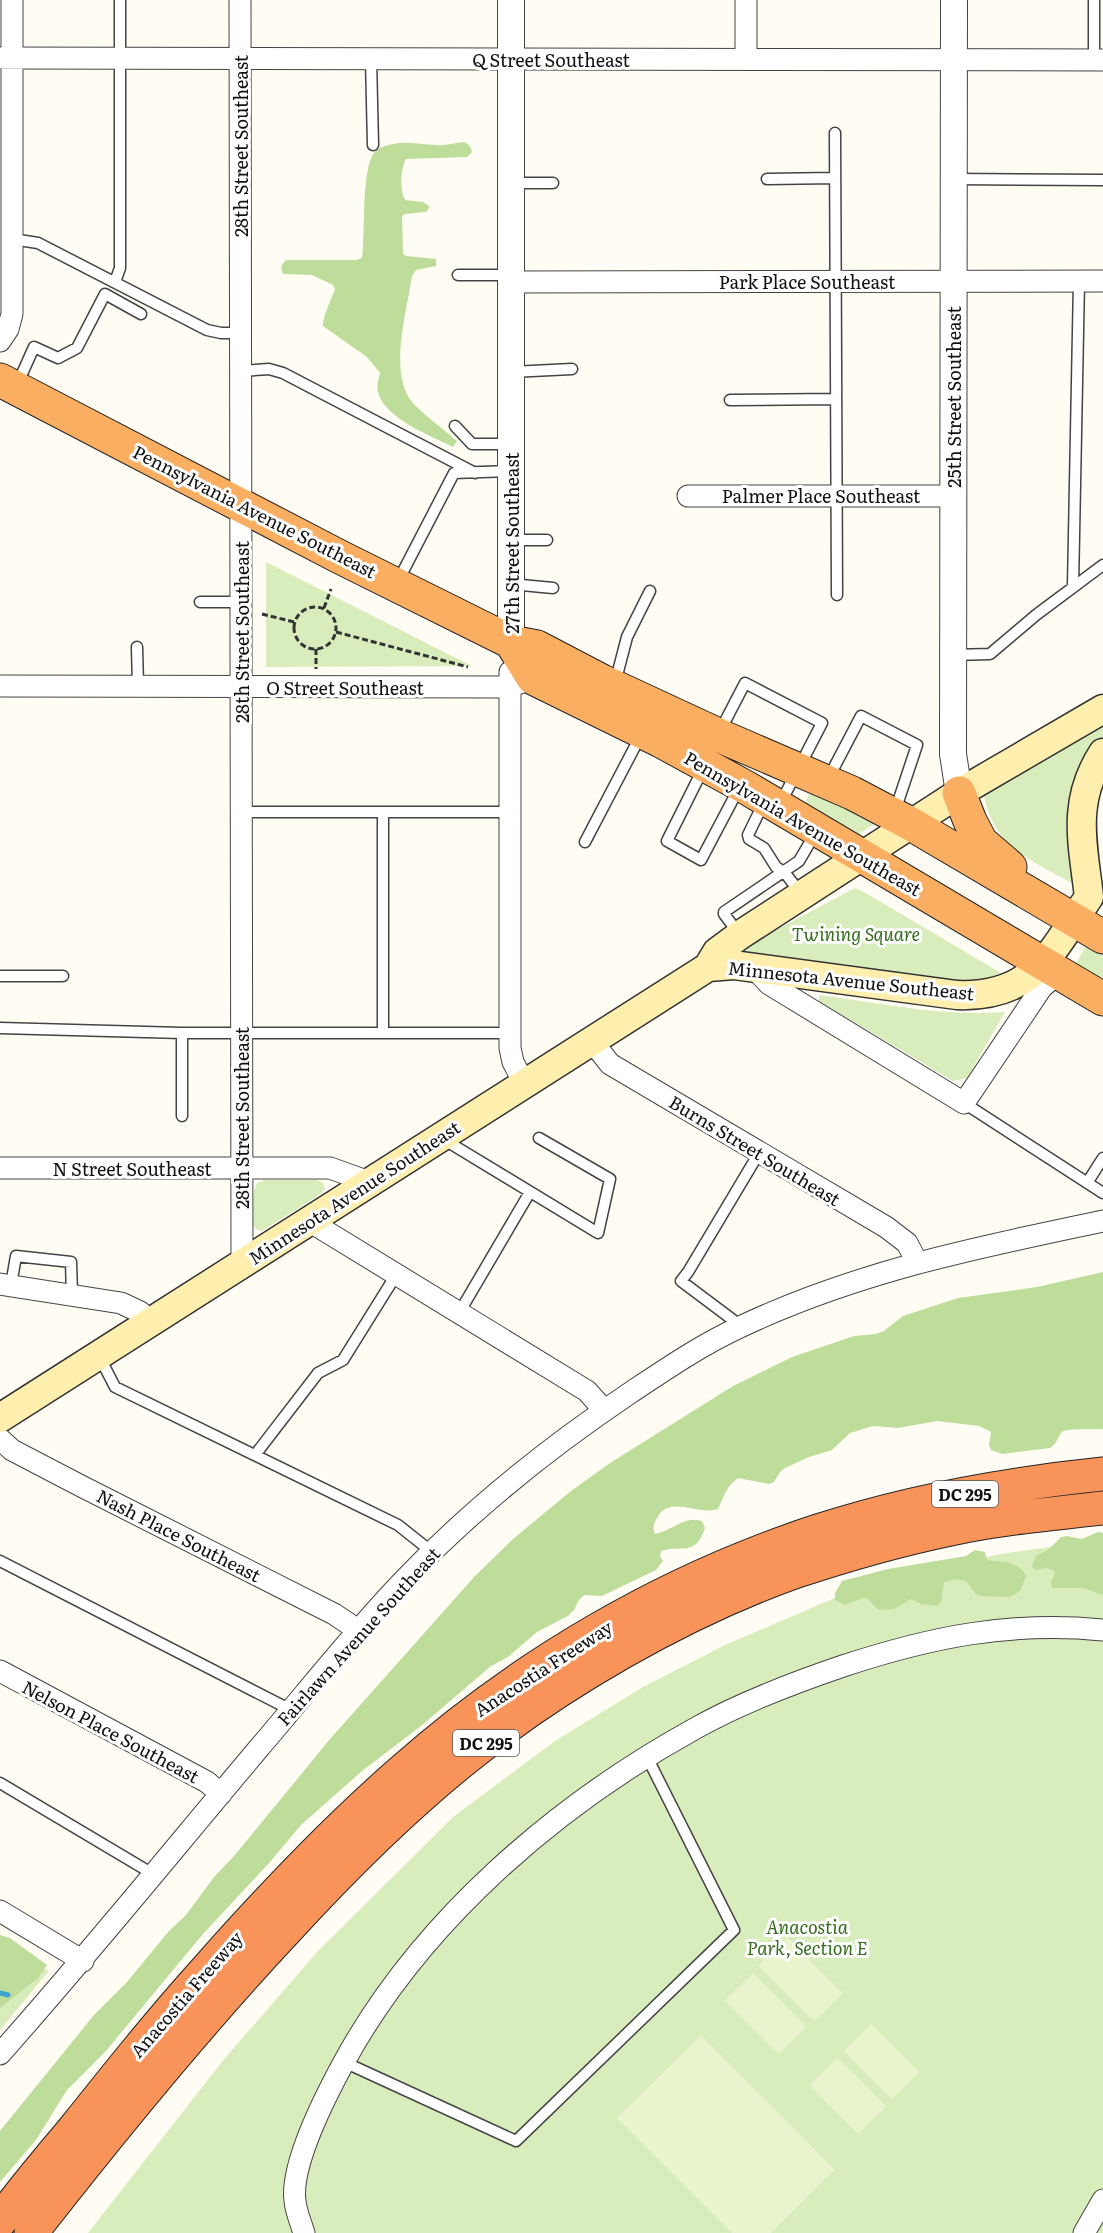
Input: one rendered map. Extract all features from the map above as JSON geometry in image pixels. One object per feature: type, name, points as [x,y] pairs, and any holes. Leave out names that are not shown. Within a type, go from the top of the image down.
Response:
[{"type":"highway","name":"Pennsylvania Avenue Southeast","points":[[8,384],[241,506],[511,642],[537,647],[614,686],[711,750],[762,797],[1103,999]]},
{"type":"highway","points":[[511,642],[521,682]]},
{"type":"highway","name":"Pennsylvania Avenue Southeast","points":[[521,682],[643,732],[797,769],[827,782],[903,819],[1088,902],[1103,937]]},
{"type":"highway","points":[[959,793],[981,842],[1088,902]]},
{"type":"highway","points":[[1031,1482],[1103,1460]]},
{"type":"highway","name":"Anacostia Freeway","points":[[0,2221],[162,2019],[246,1925],[341,1827],[402,1770],[477,1710],[548,1660],[608,1624],[687,1583],[819,1530],[964,1494],[1031,1482],[1103,1474]]},
{"type":"highway","name":"Anacostia Freeway","points":[[31,2233],[127,2111],[241,1978],[328,1884],[395,1819],[468,1756],[540,1703],[623,1652],[700,1611],[792,1573],[858,1552],[952,1528],[1103,1508]]},
{"type":"main road","name":"Minnesota Avenue Southeast","points":[[0,1418],[708,967],[717,952],[740,935],[793,884],[862,855],[903,819],[959,793],[1103,710]]},
{"type":"main road","points":[[1088,902],[1081,833],[1082,804],[1093,771],[1103,753]]},
{"type":"main road","name":"Minnesota Avenue Southeast","points":[[708,967],[734,965],[970,996],[997,992],[1052,968],[1088,902]]},
{"type":"street","points":[[0,341],[8,329],[12,314],[8,233],[6,58],[12,0]]},
{"type":"street","name":"28th Street Southeast","points":[[240,0],[242,1263]]},
{"type":"street","name":"27th Street Southeast","points":[[511,0],[511,642]]},
{"type":"street","points":[[746,0],[746,59]]},
{"type":"street","name":"25th Street Southeast","points":[[954,0],[953,754],[959,793]]},
{"type":"street","name":"Q Street Southeast","points":[[6,58],[1099,60]]},
{"type":"street","name":"Park Place Southeast","points":[[511,278],[1103,281]]},
{"type":"street","name":"Palmer Place Southeast","points":[[688,496],[953,496]]},
{"type":"street","points":[[521,682],[510,812],[510,1033],[513,1062],[524,1083]]},
{"type":"street","name":"O Street Southeast","points":[[0,686],[241,687],[521,682]]},
{"type":"street","points":[[754,968],[769,984],[963,1103],[1042,987],[1052,968]]},
{"type":"street","name":"Burns Street Southeast","points":[[591,1041],[610,1064],[886,1227],[907,1243],[917,1262]]},
{"type":"street","name":"N Street Southeast","points":[[0,1168],[330,1168],[369,1182]]},
{"type":"street","points":[[309,1221],[587,1391],[604,1410]]},
{"type":"street","name":"Fairlawn Avenue Southeast","points":[[0,2054],[83,1960],[291,1710],[405,1579],[510,1482],[604,1410],[700,1348],[741,1326],[824,1292],[917,1262],[1103,1221]]},
{"type":"street","points":[[5,1285],[128,1305],[150,1322]]},
{"type":"street","name":"Nash Place Southeast","points":[[0,1439],[12,1450],[333,1614],[358,1633]]},
{"type":"street","points":[[304,2233],[294,2199],[300,2164],[308,2138],[344,2062],[388,1992],[471,1895],[562,1816],[647,1757],[696,1727],[799,1681],[886,1652],[936,1640],[1025,1626],[1103,1630]]},
{"type":"street","name":"Nelson Place Southeast","points":[[0,1671],[207,1782],[221,1794]]},
{"type":"street","points":[[0,1911],[83,1960]]},
{"type":"street","points":[[1084,2233],[1103,2200]]},
{"type":"lane","points":[[115,282],[120,268],[120,0]]},
{"type":"lane","points":[[1094,0],[1099,60]]},
{"type":"lane","points":[[371,59],[373,145]]},
{"type":"lane","points":[[835,133],[837,595]]},
{"type":"lane","points":[[767,179],[834,178]]},
{"type":"lane","points":[[953,179],[1103,180]]},
{"type":"lane","points":[[511,183],[553,183]]},
{"type":"lane","points":[[8,233],[38,243],[207,330],[241,333]]},
{"type":"lane","points":[[458,275],[511,278]]},
{"type":"lane","points":[[1073,586],[1079,281]]},
{"type":"lane","points":[[8,384],[34,347],[58,358],[77,348],[105,294],[141,314]]},
{"type":"lane","points":[[241,370],[269,369],[283,373],[475,473]]},
{"type":"lane","points":[[511,372],[572,369]]},
{"type":"lane","points":[[730,400],[835,399]]},
{"type":"lane","points":[[455,426],[472,444],[511,444]]},
{"type":"lane","points":[[396,584],[454,473],[511,471]]},
{"type":"lane","points":[[511,540],[547,540]]},
{"type":"lane","points":[[953,655],[990,654],[1073,586],[1103,565]]},
{"type":"lane","points":[[511,584],[553,588]]},
{"type":"lane","points":[[614,686],[627,636],[650,591]]},
{"type":"lane","points":[[200,602],[241,602]]},
{"type":"lane","points":[[137,647],[138,686]]},
{"type":"lane","points":[[745,683],[822,723],[797,769],[762,797],[701,860],[667,841],[745,683]]},
{"type":"lane","points":[[827,782],[861,716],[916,745],[903,819]]},
{"type":"lane","points":[[585,842],[643,732]]},
{"type":"lane","points":[[762,797],[748,836],[749,839],[764,848],[776,867],[793,884],[800,861],[818,830]]},
{"type":"lane","points":[[241,812],[510,812]]},
{"type":"lane","points":[[383,812],[383,1033]]},
{"type":"lane","points":[[0,976],[63,976]]},
{"type":"lane","points":[[0,1028],[182,1033],[510,1033]]},
{"type":"lane","points":[[182,1033],[182,1116]]},
{"type":"lane","points":[[963,1103],[1103,1193]]},
{"type":"lane","points":[[439,1137],[598,1233],[610,1179],[539,1138]]},
{"type":"lane","points":[[741,1326],[681,1281],[759,1153]]},
{"type":"lane","points":[[1087,1183],[1103,1158]]},
{"type":"lane","points":[[459,1313],[530,1192]]},
{"type":"lane","points":[[5,1285],[16,1256],[71,1262],[72,1295]]},
{"type":"lane","points":[[255,1455],[318,1373],[343,1360],[396,1275]]},
{"type":"lane","points":[[99,1355],[115,1387],[398,1525],[432,1552]]},
{"type":"lane","points":[[0,1561],[291,1710]]},
{"type":"lane","points":[[344,2062],[516,2140],[734,1930],[647,1757]]},
{"type":"lane","points":[[0,1783],[153,1874]]},
{"type":"path","points":[[324,608],[331,589]]},
{"type":"path","points":[[324,608],[334,618],[336,633],[329,644],[316,650],[303,646],[298,641],[294,635],[294,622],[303,610],[324,608]]},
{"type":"path","points":[[262,614],[294,622]]},
{"type":"path","points":[[336,633],[468,667]]},
{"type":"path","points":[[316,650],[316,671]]},
{"type":"green space","points":[[463,142],[468,144],[472,150],[467,157],[406,159],[401,179],[405,200],[423,202],[429,206],[426,212],[404,214],[402,217],[403,254],[436,259],[436,266],[416,270],[412,276],[400,355],[403,385],[412,402],[457,441],[453,447],[421,432],[389,410],[377,390],[380,373],[367,357],[323,326],[335,289],[333,285],[312,275],[283,274],[281,268],[286,260],[356,260],[362,258],[368,169],[377,150],[399,143],[446,145]]},
{"type":"green space","points":[[266,562],[458,659],[472,666],[266,667]]},
{"type":"green space","points":[[1103,720],[1103,738],[1084,768],[1074,884],[1030,860],[1006,840],[989,813],[984,795]]},
{"type":"green space","points":[[813,793],[877,822],[856,836],[805,804],[809,794]]},
{"type":"green space","name":"Twining Square","points":[[855,888],[1001,973],[1003,981],[972,988],[749,954],[746,946]]},
{"type":"green space","points":[[1088,946],[1103,955],[1103,982],[1075,965]]},
{"type":"green space","name":"Twining Square","points":[[819,995],[935,1011],[1005,1012],[967,1078],[953,1081],[819,1001]]},
{"type":"green space","points":[[265,1180],[317,1180],[323,1183],[325,1189],[262,1231],[257,1230],[253,1225],[254,1191],[257,1183]]},
{"type":"green space","points":[[1103,1272],[1103,1429],[1065,1431],[1050,1448],[1002,1454],[991,1450],[989,1445],[991,1432],[979,1426],[937,1421],[898,1428],[873,1426],[850,1433],[832,1450],[785,1468],[774,1482],[769,1484],[738,1478],[728,1488],[718,1509],[701,1510],[675,1506],[661,1512],[654,1524],[655,1534],[689,1520],[702,1521],[705,1528],[697,1543],[692,1547],[661,1551],[660,1556],[663,1561],[656,1570],[602,1596],[584,1595],[568,1616],[537,1632],[508,1657],[491,1666],[421,1726],[362,1771],[301,1825],[203,1934],[105,2052],[67,2090],[36,2140],[0,2182],[0,2131],[94,2015],[127,1982],[169,1931],[186,1915],[214,1877],[330,1739],[475,1576],[513,1539],[571,1491],[610,1463],[733,1386],[792,1357],[854,1336],[876,1334],[884,1331],[903,1316],[958,1298],[1037,1287]]},
{"type":"green space","points":[[1098,1532],[1103,1533],[1103,1595],[1084,1588],[1052,1588],[1054,1571],[1047,1568],[1035,1570],[1032,1566],[1036,1556],[1049,1549],[1061,1537],[1082,1539]]},
{"type":"green space","name":"Anacostia Park, Section E","points":[[1103,1539],[1103,2233],[88,2233],[225,2058],[318,1951],[453,1817],[555,1741],[643,1687],[725,1645],[837,1597],[995,1555]]},
{"type":"green space","points":[[975,1550],[985,1552],[987,1560],[1010,1563],[1019,1567],[1026,1576],[1020,1591],[1010,1597],[981,1596],[975,1593],[966,1581],[956,1579],[944,1582],[941,1602],[937,1606],[921,1604],[911,1599],[894,1609],[879,1610],[868,1599],[863,1598],[845,1605],[835,1600],[835,1593],[842,1581],[888,1569],[966,1556]]},
{"type":"green space","points":[[0,1935],[10,1938],[47,1965],[38,1978],[0,2008]]},
{"type":"green space","points":[[787,1937],[843,1993],[814,2021],[758,1965]]},
{"type":"green space","points":[[0,1940],[49,1971],[0,2030]]},
{"type":"green space","points":[[753,1973],[806,2027],[779,2054],[725,2000]]},
{"type":"green space","points":[[871,2024],[919,2072],[892,2099],[844,2051]]},
{"type":"green space","points":[[701,2035],[835,2170],[771,2233],[732,2233],[617,2118]]},
{"type":"green space","points":[[837,2058],[886,2106],[858,2134],[810,2085]]},
{"type":"waterway","points":[[0,1993],[8,1995]]}]
